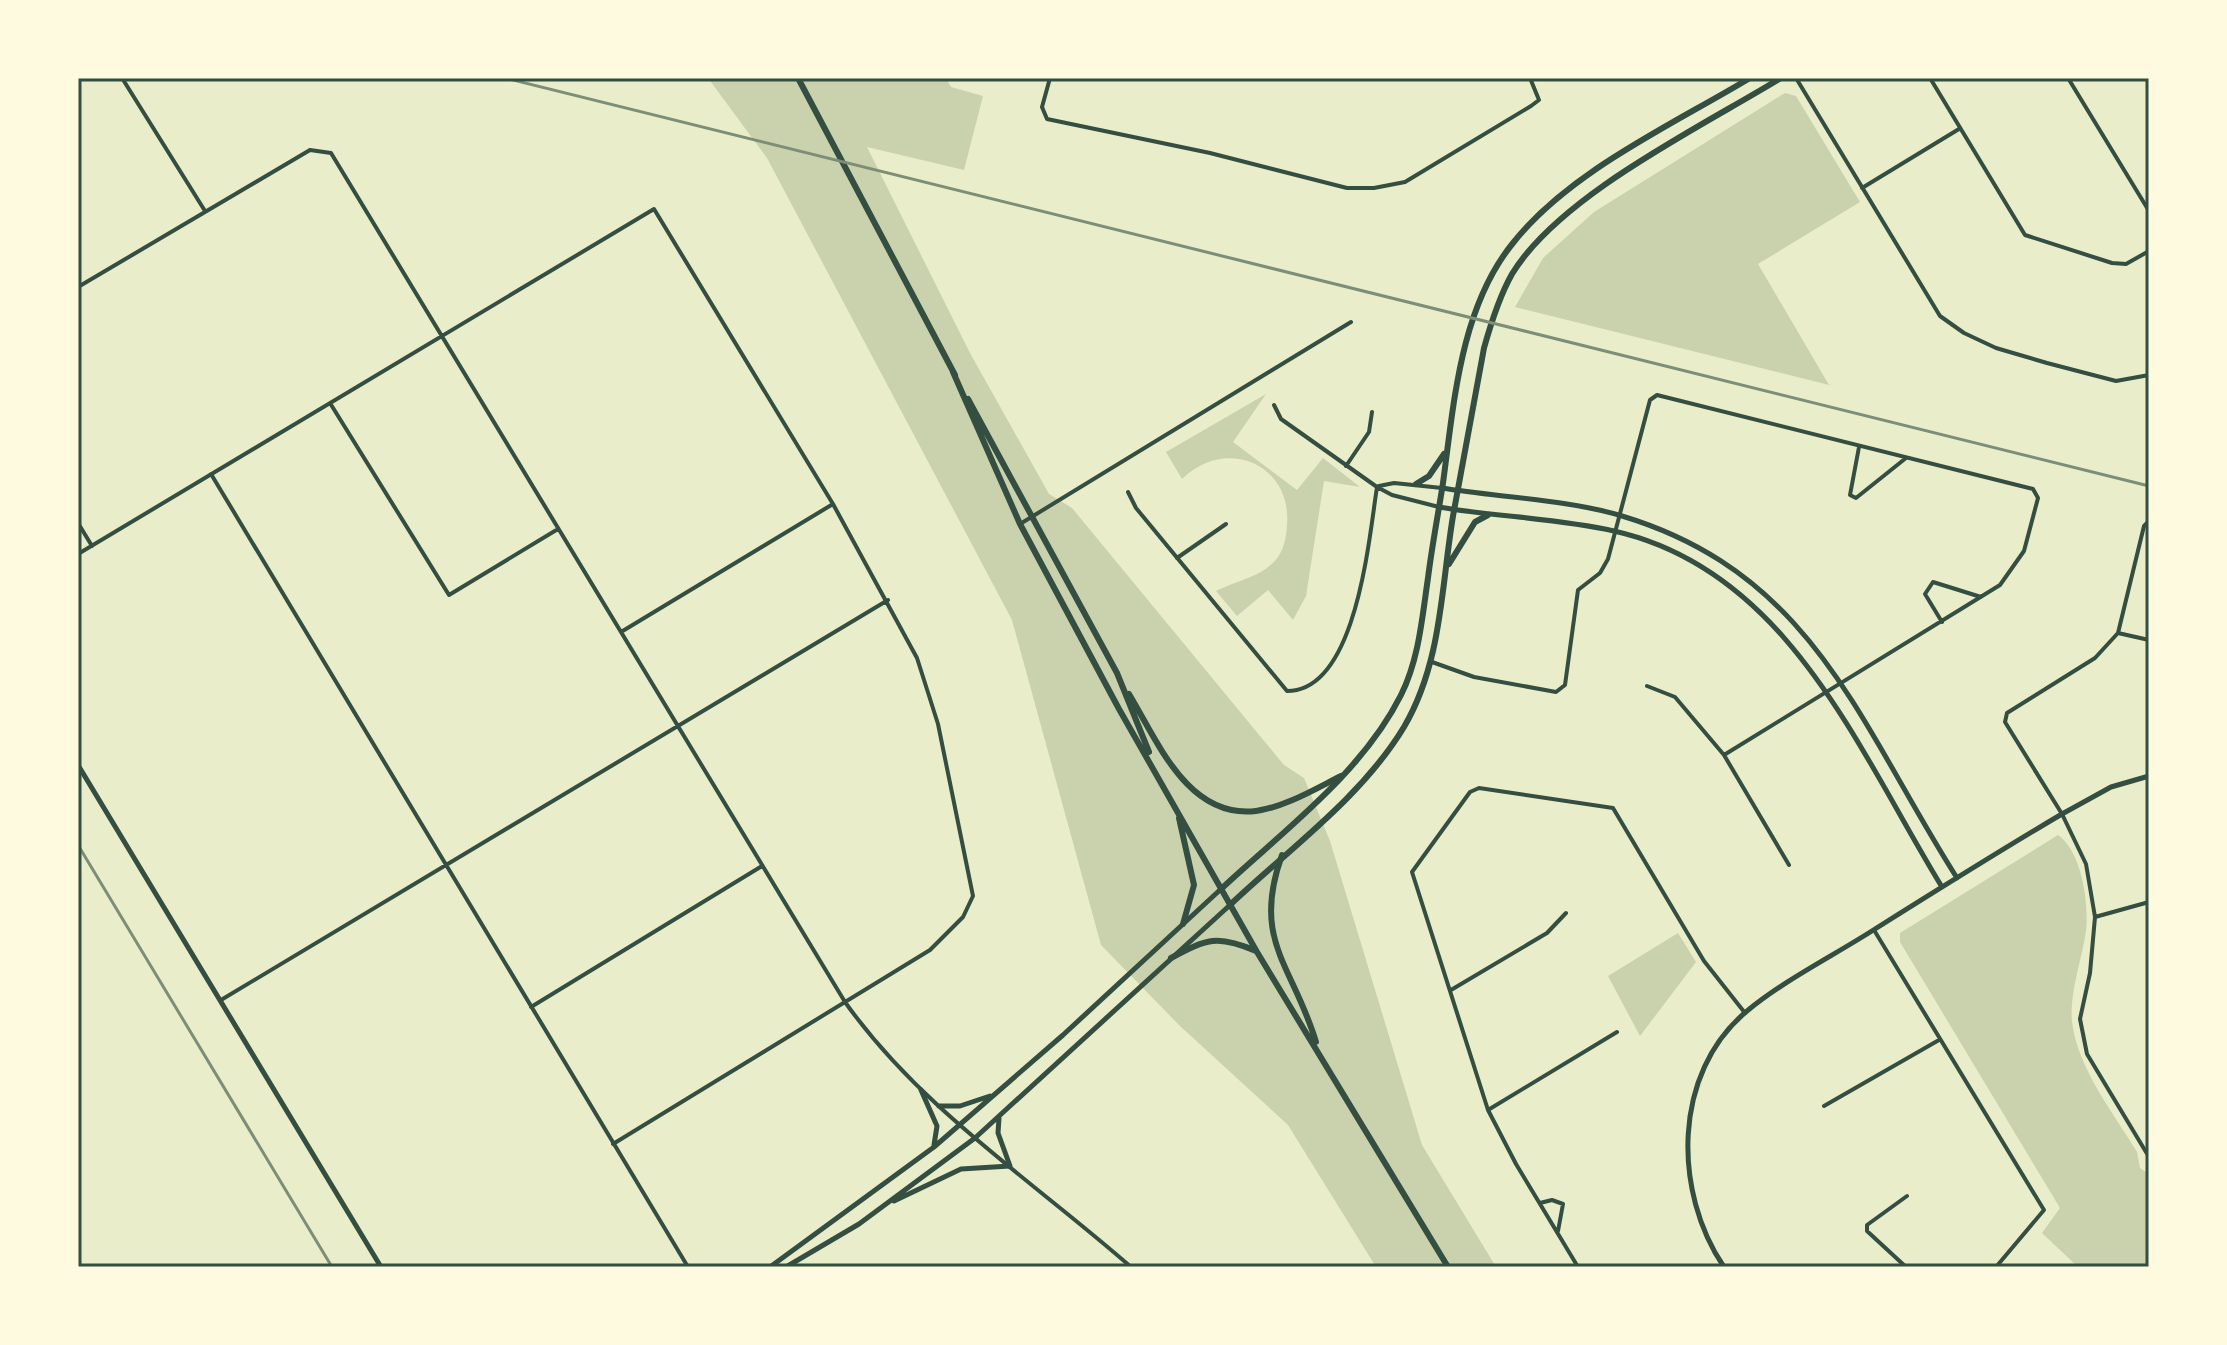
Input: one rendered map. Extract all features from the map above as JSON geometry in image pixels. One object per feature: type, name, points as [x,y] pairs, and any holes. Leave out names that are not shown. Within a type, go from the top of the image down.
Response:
[{"type":"main road","points":[[798,78],[953,372],[1117,673],[1173,768],[1193,791],[1210,803],[1256,811],[1286,802],[1341,776]]},
{"type":"main road","points":[[1221,889],[1365,751],[1402,694],[1415,657],[1446,451],[1473,317],[1500,260],[1514,241],[1577,184],[1750,78]]},
{"type":"main road","points":[[1230,905],[1336,808],[1380,761],[1418,700],[1432,662],[1458,491],[1491,322],[1513,274],[1549,230],[1607,184],[1781,78]]},
{"type":"main road","points":[[953,372],[1020,524],[1119,709],[1155,766]]},
{"type":"main road","points":[[1416,484],[1429,476],[1446,451]]},
{"type":"main road","points":[[1447,567],[1475,522],[1488,515]]},
{"type":"main road","points":[[1117,673],[1155,766],[1221,889],[1448,1267]]},
{"type":"main road","points":[[1174,803],[1194,885],[1183,924]]},
{"type":"main road","points":[[1282,855],[1269,899],[1271,931],[1308,1014],[1318,1049]]},
{"type":"main road","points":[[1171,958],[1198,944],[1219,938],[1257,952]]},
{"type":"street","points":[[122,78],[205,211]]},
{"type":"street","points":[[1050,78],[1042,107],[1047,119],[1210,153],[1347,188],[1405,182],[1539,100],[1530,78]]},
{"type":"street","points":[[1796,78],[1940,316],[1964,333],[1996,348],[2116,381],[2149,375]]},
{"type":"street","points":[[1930,78],[2025,235],[2112,263],[2126,264],[2149,251]]},
{"type":"street","points":[[2068,78],[2149,211]]},
{"type":"street","points":[[1862,188],[1959,129]]},
{"type":"street","points":[[78,287],[310,150],[331,153],[762,866],[845,1002],[875,1045],[975,1138],[1131,1267]]},
{"type":"street","points":[[78,554],[654,209],[833,504],[917,658],[938,724],[973,886],[972,903],[930,950],[613,1144]]},
{"type":"street","points":[[1020,524],[1351,322]]},
{"type":"street","points":[[1432,662],[1474,677],[1556,692],[1565,685],[1578,590],[1600,573],[1615,531],[1650,400],[1657,395],[2033,489],[2038,498],[2024,551],[2000,585],[1842,686],[1724,755]]},
{"type":"street","points":[[330,403],[449,595],[558,529]]},
{"type":"street","points":[[1274,405],[1281,419],[1392,495],[1455,510],[1615,531],[1711,572],[1755,604],[1792,644],[1828,694],[1942,887]]},
{"type":"street","points":[[1346,466],[1369,432],[1372,412]]},
{"type":"street","points":[[1859,447],[1850,495],[1856,498],[1906,458]]},
{"type":"street","points":[[211,474],[688,1267]]},
{"type":"street","points":[[1377,487],[1416,484],[1618,514],[1723,561],[1766,592],[1805,632],[1842,686],[1957,878]]},
{"type":"street","points":[[1128,492],[1136,508],[1287,691],[1301,691],[1321,674],[1348,630],[1359,597],[1377,487]]},
{"type":"street","points":[[621,632],[833,504]]},
{"type":"street","points":[[2149,521],[2144,526],[2118,633],[2095,658],[2007,713],[2005,722],[2062,814],[2086,864],[2095,917],[2090,973],[2080,1019],[2087,1054],[2149,1157]]},
{"type":"street","points":[[78,523],[92,546]]},
{"type":"street","points":[[1177,558],[1226,524]]},
{"type":"street","points":[[1942,623],[1925,594],[1933,582],[1981,597]]},
{"type":"street","points":[[221,1000],[888,600]]},
{"type":"street","points":[[2118,633],[2149,640]]},
{"type":"street","points":[[1647,686],[1675,697],[1724,755],[1789,865]]},
{"type":"street","points":[[78,765],[381,1267]]},
{"type":"street","points":[[1724,1267],[1701,1226],[1691,1190],[1688,1126],[1707,1064],[1745,1013],[2062,814],[2111,787],[2149,776]]},
{"type":"street","points":[[1578,1267],[1488,1110],[1412,872],[1470,792],[1479,788],[1613,808],[1704,961],[1745,1013]]},
{"type":"street","points":[[531,1007],[762,866]]},
{"type":"street","points":[[770,1267],[934,1147],[1221,889]]},
{"type":"street","points":[[2095,917],[2149,902]]},
{"type":"street","points":[[786,1267],[885,1204],[975,1138],[1230,905]]},
{"type":"street","points":[[1451,990],[1547,933],[1566,913]]},
{"type":"street","points":[[1874,930],[2044,1210],[1996,1267]]},
{"type":"street","points":[[1488,1110],[1617,1032]]},
{"type":"street","points":[[1824,1106],[1939,1040]]},
{"type":"street","points":[[921,1090],[937,1126],[934,1147]]},
{"type":"street","points":[[939,1106],[960,1106],[995,1095]]},
{"type":"street","points":[[999,1117],[998,1133],[1010,1166]]},
{"type":"street","points":[[885,1204],[961,1169],[1010,1166]]},
{"type":"street","points":[[1906,1267],[1867,1231],[1867,1225],[1907,1196]]},
{"type":"street","points":[[1540,1203],[1552,1200],[1563,1204],[1558,1234]]},
{"type":"green space","points":[[708,78],[946,78],[951,87],[983,96],[964,170],[867,147],[970,353],[1049,494],[1072,508],[1284,765],[1304,778],[1330,841],[1422,1145],[1496,1267],[1376,1267],[1288,1125],[1180,1026],[1101,945],[1012,620],[767,158]]},
{"type":"green space","points":[[1785,93],[1796,96],[1860,202],[1758,264],[1829,385],[1515,307],[1543,258],[1594,212]]},
{"type":"green space","points":[[1266,394],[1233,442],[1297,490],[1323,458],[1360,487],[1324,481],[1306,596],[1293,620],[1268,590],[1237,616],[1216,591],[1262,572],[1280,554],[1287,525],[1286,504],[1279,486],[1268,472],[1253,463],[1236,459],[1218,459],[1199,466],[1182,479],[1166,452]]},
{"type":"green space","points":[[2058,835],[2073,853],[2078,865],[2086,907],[2086,931],[2072,1000],[2072,1022],[2081,1057],[2089,1073],[2137,1152],[2140,1168],[2149,1174],[2149,1267],[2078,1267],[2042,1233],[2060,1208],[1900,942],[1900,933]]},
{"type":"green space","points":[[1678,933],[1696,962],[1640,1036],[1608,976]]},
{"type":"railway","points":[[505,78],[2149,486]]},
{"type":"railway","points":[[78,845],[332,1267]]}]
